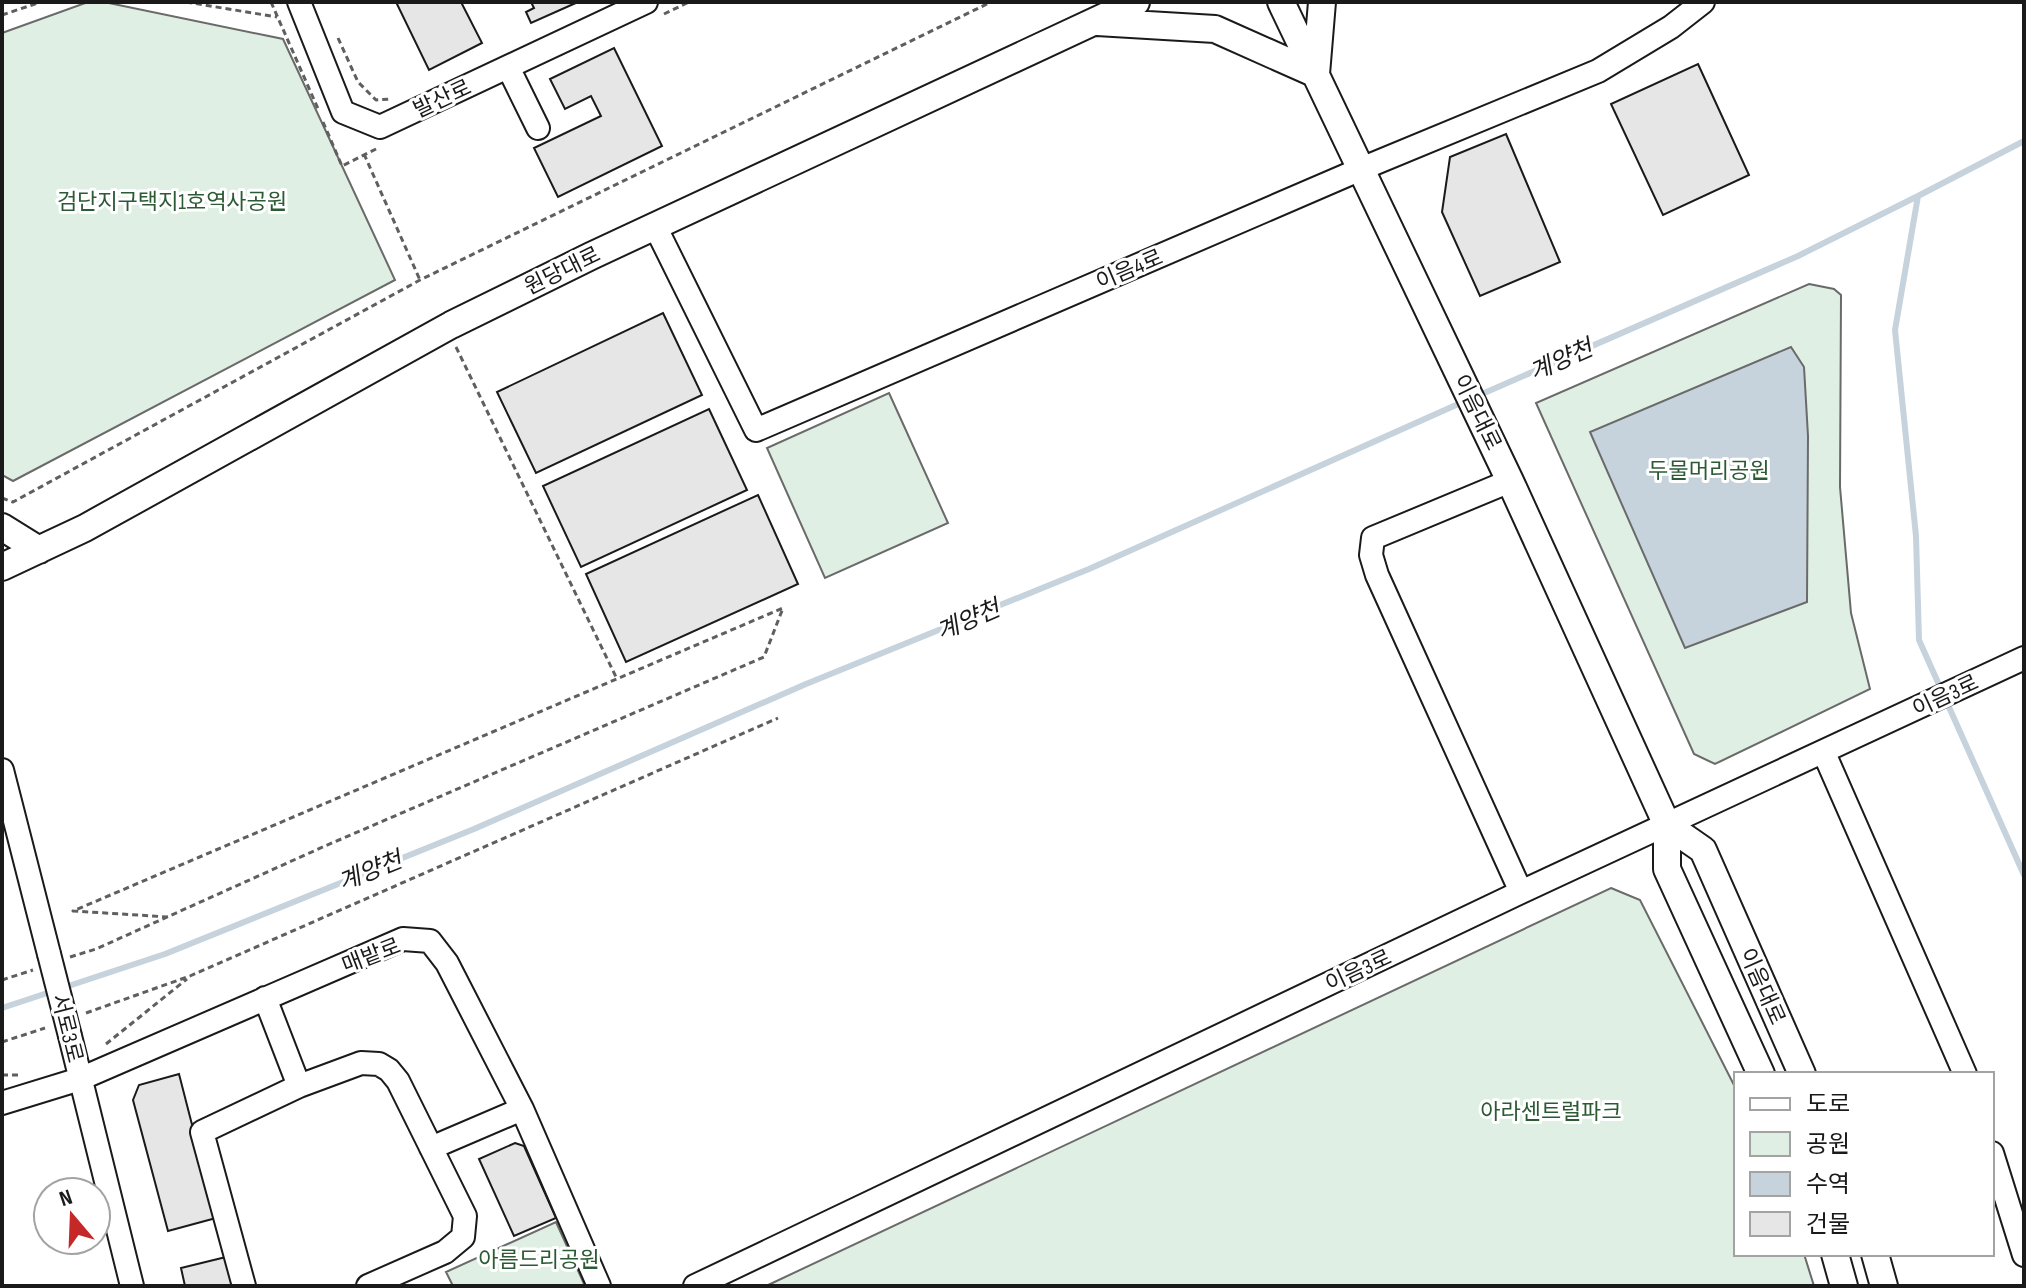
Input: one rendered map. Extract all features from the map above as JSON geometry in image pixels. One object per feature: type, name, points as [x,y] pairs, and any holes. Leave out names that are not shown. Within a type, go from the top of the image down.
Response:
[{"type":"main road","name":"원당대로","points":[[2,567],[85,528],[447,327],[1101,12],[1136,2]]},
{"type":"main road","name":"이음대로","points":[[1281,2],[1485,426],[1667,825],[1667,869],[1760,1072]]},
{"type":"main road","points":[[1101,12],[1215,29],[1316,74],[1322,2]]},
{"type":"main road","points":[[2,527],[39,550]]},
{"type":"main road","name":"이음대로","points":[[1667,825],[1703,850],[1801,1072]]},
{"type":"main road","points":[[1836,1256],[1844,1286]]},
{"type":"main road","points":[[1876,1256],[1884,1286]]},
{"type":"street","name":"발산로","points":[[299,2],[343,112],[380,127],[646,2]]},
{"type":"street","name":"이음4로","points":[[655,226],[756,430],[1361,169],[1598,71],[1671,27],[1703,2]]},
{"type":"street","points":[[508,67],[538,128]]},
{"type":"street","points":[[1510,481],[1373,538],[1371,555],[1377,575],[1521,892]]},
{"type":"street","name":"이음3로","points":[[695,1286],[1521,892],[2017,662]]},
{"type":"street","points":[[1824,753],[1964,1072]]},
{"type":"street","name":"서로3로","points":[[2,770],[53,960],[64,1030],[80,1079],[132,1286]]},
{"type":"street","name":"매밭로","points":[[2,1103],[80,1079],[403,939],[430,941],[447,963],[522,1109],[599,1286]]},
{"type":"street","points":[[265,998],[299,1086]]},
{"type":"street","points":[[244,1286],[202,1132],[299,1086],[361,1063],[379,1064],[398,1081],[465,1216],[463,1237],[445,1252],[368,1286]]},
{"type":"street","points":[[431,1148],[522,1109]]},
{"type":"street","points":[[1994,1159],[2024,1255]]},
{"type":"path","points":[[2,15],[41,2]]},
{"type":"path","points":[[186,2],[278,17]]},
{"type":"path","points":[[2,498],[13,502],[420,280],[991,2]]},
{"type":"path","points":[[333,29],[358,82],[376,100],[389,99]]},
{"type":"path","points":[[364,154],[420,280]]},
{"type":"path","points":[[447,327],[617,679]]},
{"type":"path","points":[[2,980],[53,960],[96,949],[764,657],[783,608],[73,911],[168,917]]},
{"type":"path","points":[[87,1013],[190,976],[778,718]]},
{"type":"path","points":[[102,1046],[190,976]]},
{"type":"path","points":[[2,1042],[64,1030]]},
{"type":"path","points":[[2,1075],[23,1075]]},
{"type":"green space","name":"검단지구택지1호역사공원","points":[[88,2],[104,2],[283,39],[395,280],[13,481],[2,475],[2,33]]},
{"type":"green space","name":"두물머리공원","points":[[1809,284],[1834,289],[1841,295],[1840,487],[1851,613],[1870,689],[1715,764],[1694,754],[1536,403]]},
{"type":"green space","points":[[889,393],[948,523],[825,578],[767,448]]},
{"type":"green space","name":"아라센트럴파크","points":[[1611,888],[1640,900],[1734,1085],[1734,1256],[1805,1256],[1814,1286],[766,1286]]},
{"type":"green space","name":"아름드리공원","points":[[556,1222],[585,1286],[453,1286],[446,1272]]},
{"type":"water","points":[[1791,347],[1804,367],[1808,436],[1807,602],[1685,648],[1590,432]]},
{"type":"building","points":[[396,2],[461,2],[482,43],[429,70]]},
{"type":"building","points":[[531,2],[578,2],[531,23],[526,12],[534,8]]},
{"type":"building","points":[[614,48],[662,146],[558,197],[534,148],[601,116],[591,96],[565,109],[550,79]]},
{"type":"building","points":[[1698,64],[1749,175],[1663,215],[1611,104]]},
{"type":"building","points":[[1506,134],[1560,262],[1480,296],[1442,212],[1450,157]]},
{"type":"building","points":[[663,313],[702,395],[536,473],[497,392]]},
{"type":"building","points":[[709,409],[747,490],[581,567],[543,486]]},
{"type":"building","points":[[758,495],[798,584],[626,662],[586,574]]},
{"type":"building","points":[[179,1074],[216,1218],[168,1231],[133,1100],[139,1085]]},
{"type":"building","points":[[515,1143],[524,1146],[556,1218],[514,1236],[479,1159]]},
{"type":"building","points":[[226,1257],[233,1286],[185,1286],[181,1268]]},
{"type":"waterway","name":"계양천","points":[[2024,141],[1918,196],[1895,330],[1916,536],[1919,640],[2024,875]]},
{"type":"waterway","name":"계양천","points":[[1475,397],[1798,256],[1918,196]]},
{"type":"waterway","name":"계양천","points":[[2,1008],[165,954],[474,829],[806,684],[1089,569],[1465,401]]}]
